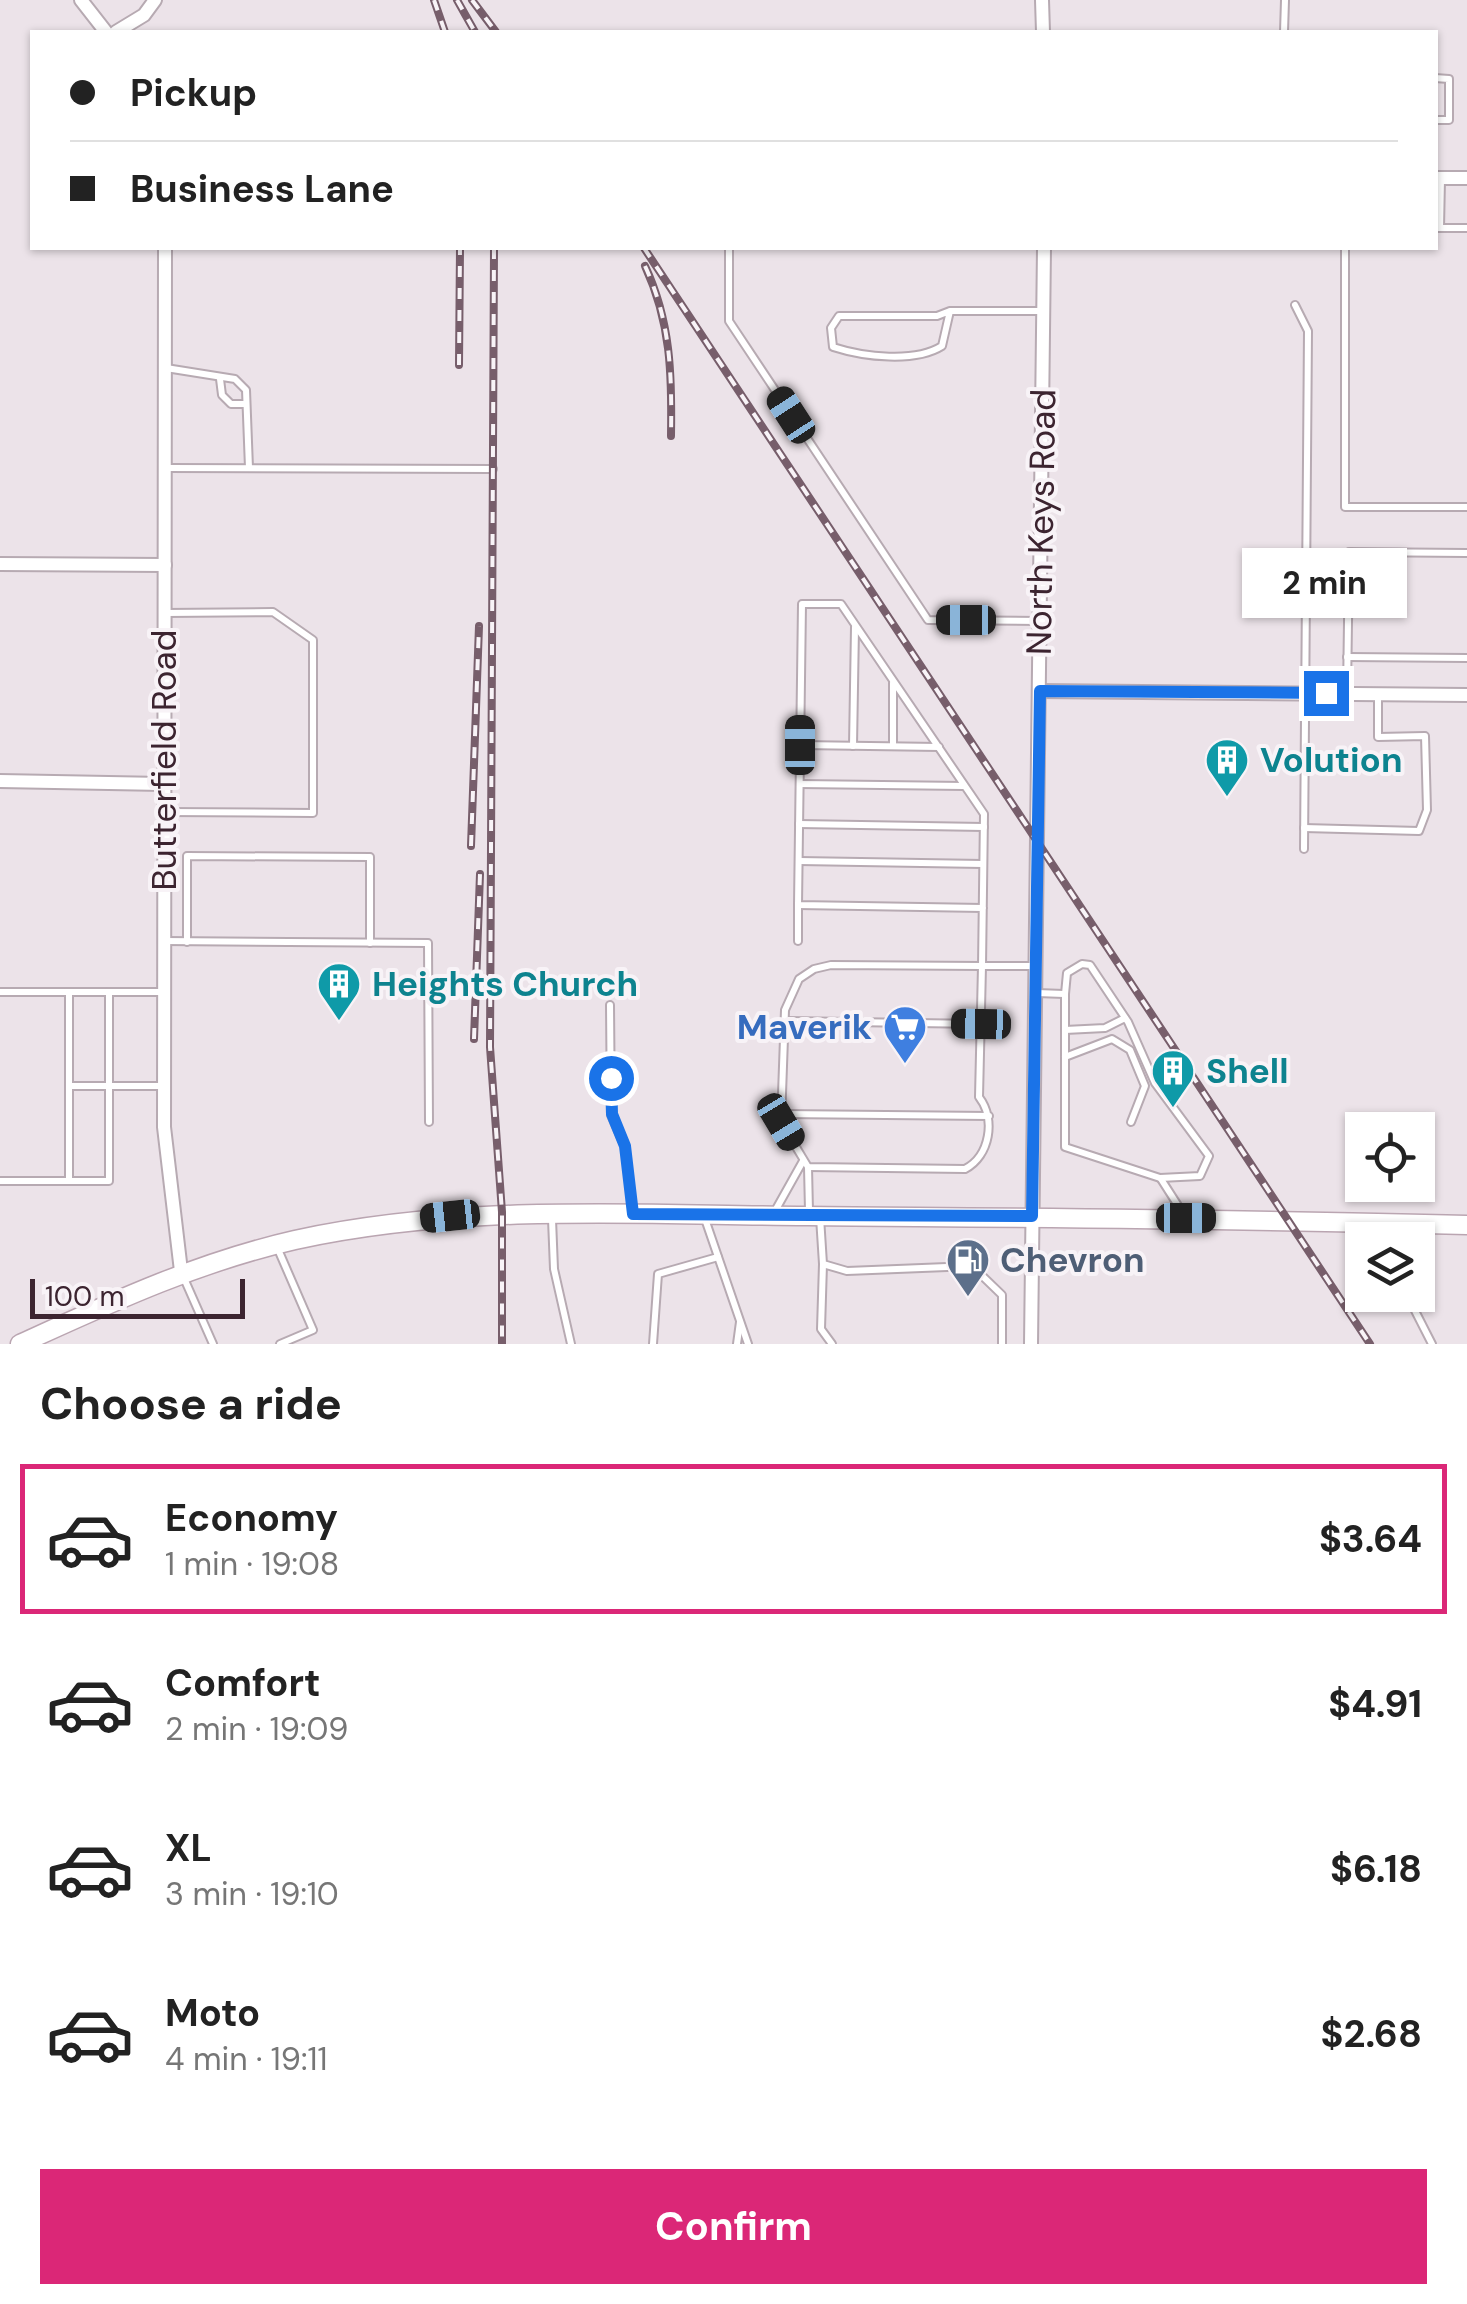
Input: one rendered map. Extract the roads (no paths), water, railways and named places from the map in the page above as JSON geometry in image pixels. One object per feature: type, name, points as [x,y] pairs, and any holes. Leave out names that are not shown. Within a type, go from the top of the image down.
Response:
[{"type":"main road","points":[[20,1344],[181,1271],[276,1246],[396,1222],[502,1212],[1186,1218],[1345,1229]]},
{"type":"main road","points":[[1435,1228],[1467,1226]]},
{"type":"street","points":[[80,0],[104,30]]},
{"type":"street","points":[[119,30],[144,15],[155,0]]},
{"type":"street","points":[[1042,0],[1042,30]]},
{"type":"street","points":[[1438,178],[1467,178]]},
{"type":"street","name":"Butterfield Road","points":[[165,250],[164,1126],[181,1271]]},
{"type":"street","name":"North Keys Road","points":[[1031,1344],[1044,250]]},
{"type":"street","points":[[0,564],[165,564]]},
{"type":"street","points":[[1040,691],[1467,694]]},
{"type":"street","points":[[0,781],[163,784]]},
{"type":"lane","points":[[1284,0],[1284,30]]},
{"type":"lane","points":[[1438,78],[1449,78],[1449,106],[1448,120],[1438,120]]},
{"type":"lane","points":[[1438,228],[1467,228]]},
{"type":"lane","points":[[729,250],[728,320],[928,620],[1040,621]]},
{"type":"lane","points":[[1344,250],[1344,507],[1467,507]]},
{"type":"lane","points":[[1295,305],[1308,331],[1304,850]]},
{"type":"lane","points":[[950,312],[942,346],[926,356],[850,352],[833,347],[831,328],[839,316],[937,316],[950,312],[1043,312]]},
{"type":"lane","points":[[165,368],[235,379],[246,390],[249,468]]},
{"type":"lane","points":[[220,379],[222,395],[231,404],[244,404]]},
{"type":"lane","points":[[166,468],[493,469]]},
{"type":"lane","points":[[1347,694],[1348,552],[1467,553]]},
{"type":"lane","points":[[798,941],[802,604],[841,604],[984,814],[980,1097],[989,1116],[981,1159],[965,1169],[806,1164]]},
{"type":"lane","points":[[163,812],[312,813],[313,794],[314,640],[273,612],[165,613]]},
{"type":"lane","points":[[853,746],[854,624]]},
{"type":"lane","points":[[1347,657],[1467,658]]},
{"type":"lane","points":[[893,746],[894,682]]},
{"type":"lane","points":[[1304,828],[1420,831],[1427,810],[1425,736],[1378,737],[1378,694]]},
{"type":"lane","points":[[800,745],[939,747]]},
{"type":"lane","points":[[800,784],[964,786]]},
{"type":"lane","points":[[799,824],[984,827]]},
{"type":"lane","points":[[187,942],[187,856],[370,857],[370,943]]},
{"type":"lane","points":[[799,862],[983,864]]},
{"type":"lane","points":[[798,905],[982,908]]},
{"type":"lane","points":[[164,942],[428,943],[429,1122]]},
{"type":"lane","points":[[1082,964],[1090,965],[1126,1018],[1154,1082],[1208,1156],[1200,1176],[1160,1178],[1064,1147],[1067,973],[1082,964]]},
{"type":"lane","points":[[832,1344],[820,1329],[822,1264],[806,1164],[781,1122],[785,1021],[790,995],[799,980],[814,969],[1036,966]]},
{"type":"lane","points":[[0,992],[164,992]]},
{"type":"lane","points":[[69,992],[69,1181]]},
{"type":"lane","points":[[0,1181],[109,1181],[109,992]]},
{"type":"lane","points":[[1036,993],[1065,994]]},
{"type":"lane","points":[[610,1005],[612,1114],[625,1146],[633,1214]]},
{"type":"lane","points":[[1065,1030],[1105,1028],[1126,1018]]},
{"type":"lane","points":[[785,1021],[981,1024]]},
{"type":"lane","points":[[1065,1057],[1112,1038],[1130,1050],[1145,1086],[1131,1122]]},
{"type":"lane","points":[[69,1086],[164,1086]]},
{"type":"lane","points":[[782,1114],[989,1116]]},
{"type":"lane","points":[[772,1216],[806,1164]]},
{"type":"lane","points":[[1160,1178],[1186,1218]]},
{"type":"lane","points":[[551,1212],[554,1268],[571,1344]]},
{"type":"lane","points":[[704,1214],[748,1344]]},
{"type":"lane","points":[[276,1246],[314,1330],[280,1344]]},
{"type":"lane","points":[[653,1344],[658,1274],[718,1256]]},
{"type":"lane","points":[[822,1264],[846,1271],[972,1266],[1002,1295],[1002,1344]]},
{"type":"lane","points":[[181,1271],[213,1344]]},
{"type":"lane","points":[[1416,1312],[1432,1344]]},
{"type":"lane","points":[[737,1344],[740,1321]]},
{"type":"railway","points":[[434,0],[444,30]]},
{"type":"railway","points":[[457,0],[474,30]]},
{"type":"railway","points":[[472,0],[494,30]]},
{"type":"railway","points":[[459,365],[460,250]]},
{"type":"railway","points":[[494,250],[490,1047],[502,1212],[502,1344]]},
{"type":"railway","points":[[645,250],[1370,1344]]},
{"type":"railway","points":[[645,266],[665,328],[671,436]]},
{"type":"railway","points":[[471,846],[479,626]]},
{"type":"railway","points":[[474,1039],[480,874]]},
{"type":"place","name":"Volution","points":[[1227,798]]},
{"type":"place","name":"Heights Church","points":[[339,1022]]},
{"type":"place","name":"Maverik","points":[[905,1065]]},
{"type":"place","name":"Shell","points":[[1173,1109]]},
{"type":"place","name":"Chevron","points":[[968,1298]]}]
